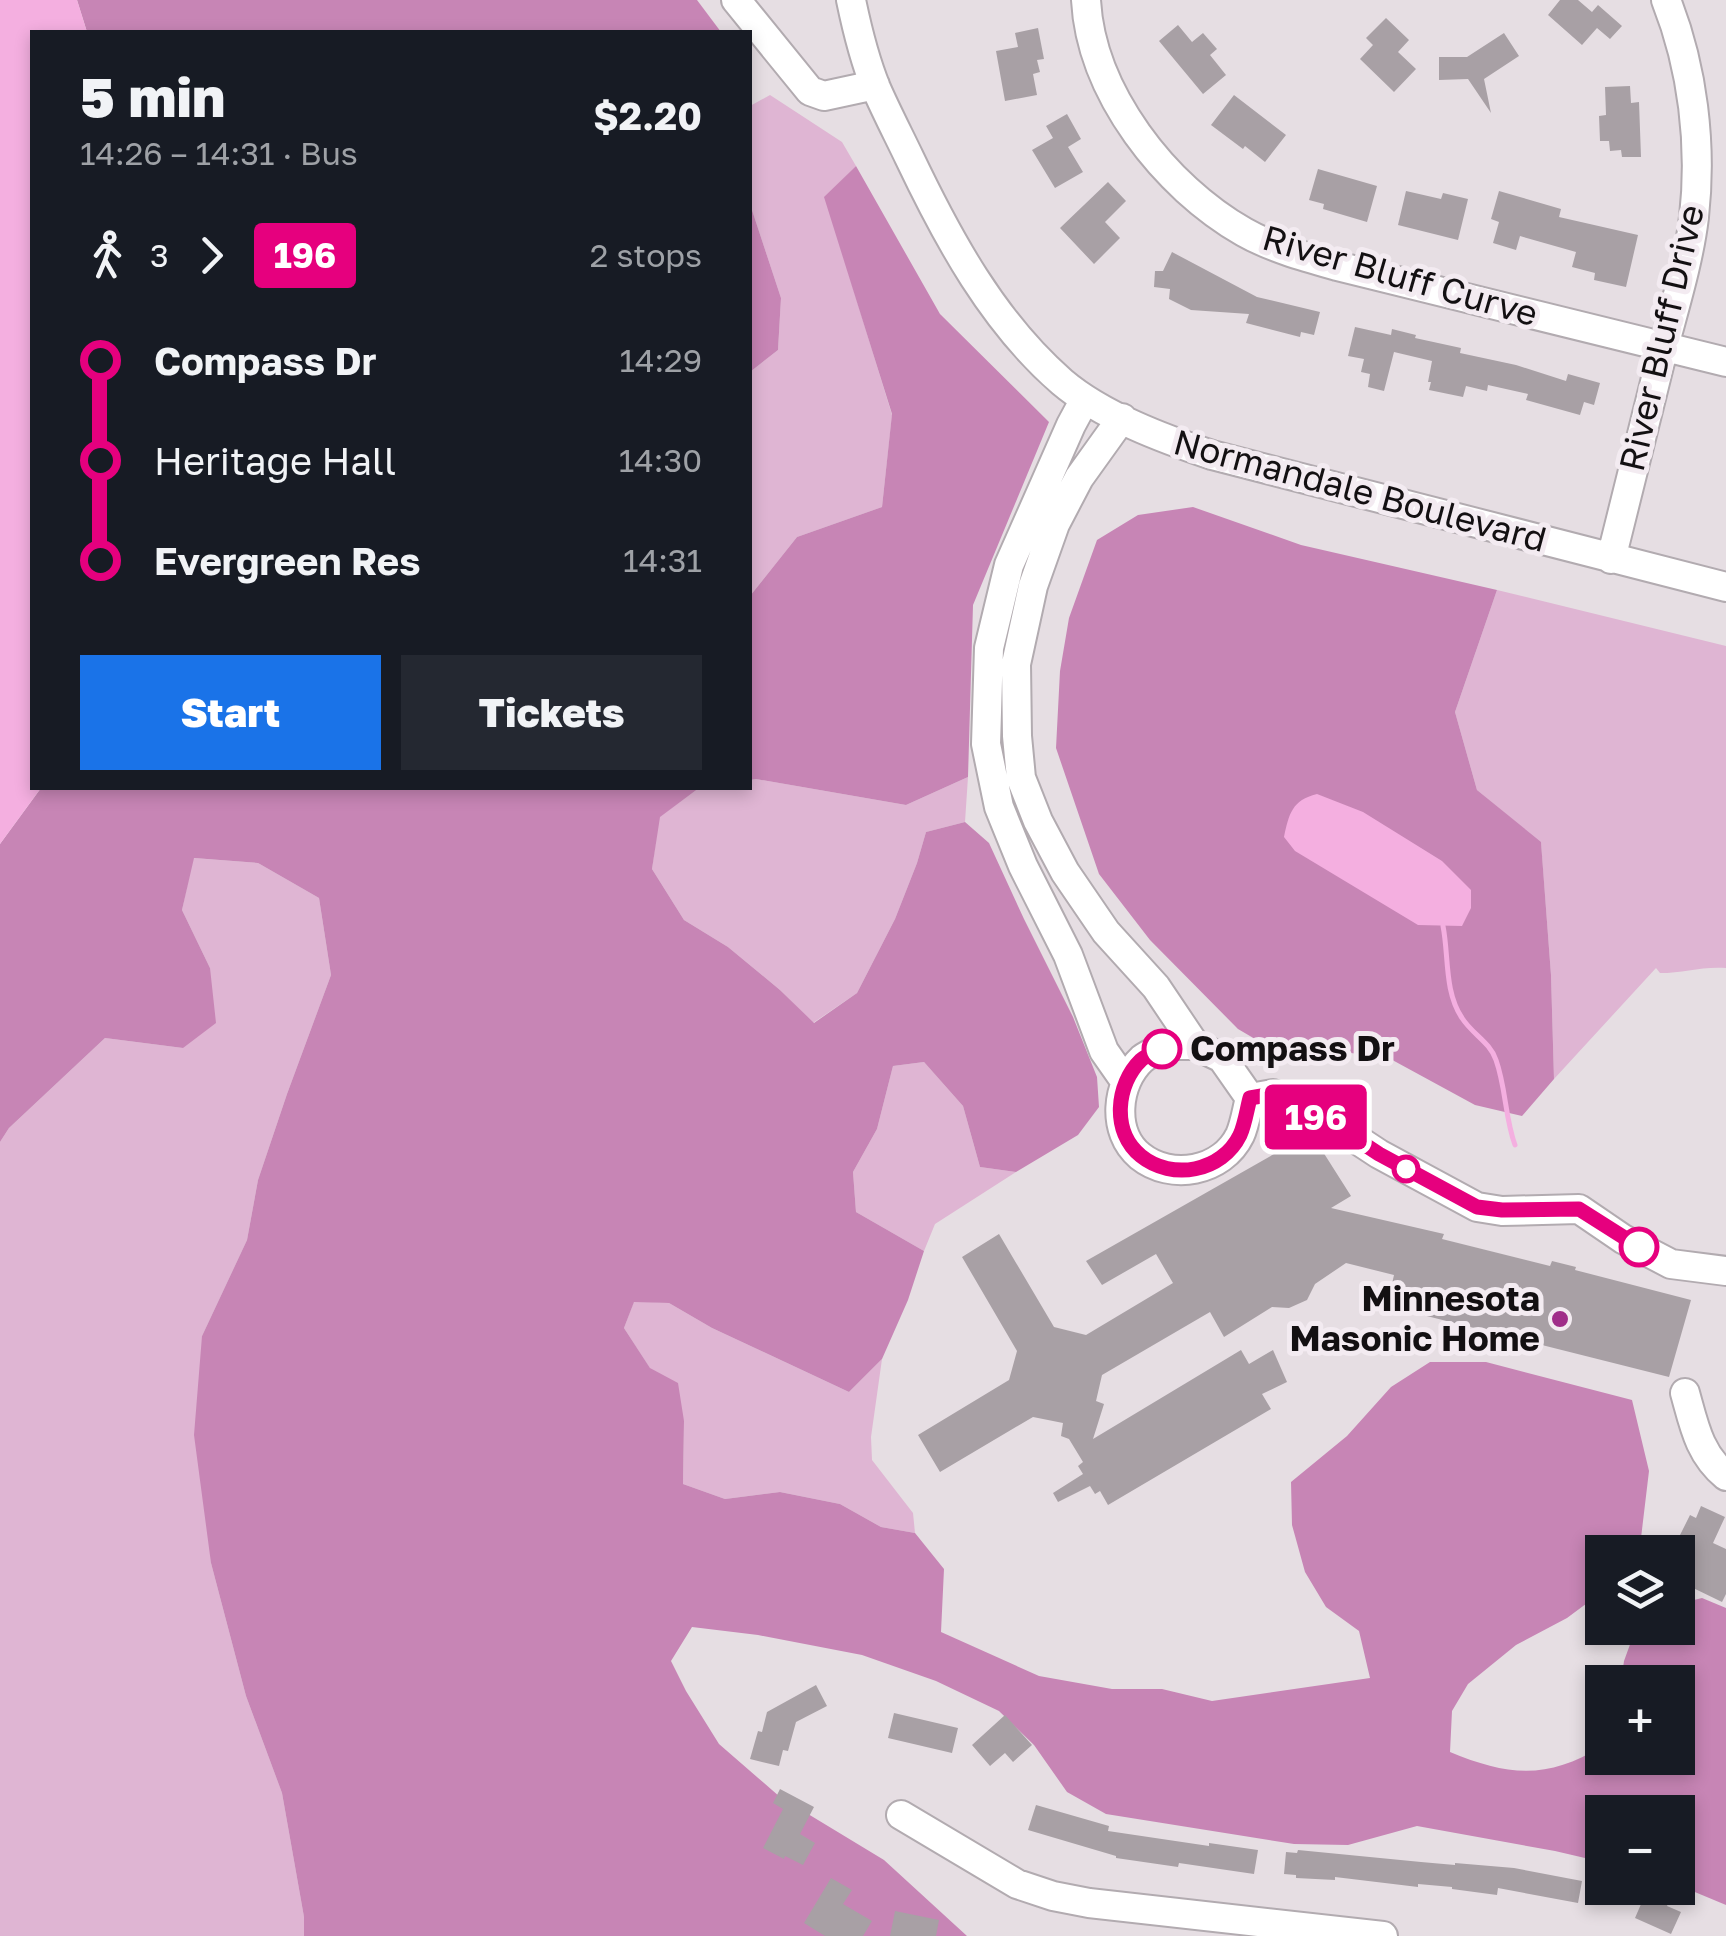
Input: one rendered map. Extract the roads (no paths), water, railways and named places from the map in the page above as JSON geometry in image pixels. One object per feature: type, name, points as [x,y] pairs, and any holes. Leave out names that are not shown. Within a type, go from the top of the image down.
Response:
[{"type":"street","points":[[736,0],[810,91],[824,96],[875,85]]},
{"type":"street","name":"Normandale Boulevard","points":[[851,0],[875,85],[932,205],[972,277],[1033,352],[1085,399],[1160,437],[1212,456],[1726,587]]},
{"type":"street","name":"River Bluff Curve","points":[[1086,0],[1098,58],[1115,99],[1137,135],[1204,206],[1245,233],[1337,266],[1726,362]]},
{"type":"street","name":"River Bluff Drive","points":[[1611,558],[1694,220],[1694,112],[1684,58],[1666,0]]},
{"type":"street","points":[[1085,399],[1009,564],[989,648],[986,744],[998,808],[1068,955],[1104,1051],[1125,1081]]},
{"type":"street","points":[[1122,418],[1080,478],[1055,524],[1032,586],[1016,664],[1017,736],[1022,778],[1038,821],[1065,872],[1106,932],[1156,987],[1195,1045]]},
{"type":"street","points":[[1170,1045],[1195,1045],[1222,1058],[1250,1098],[1239,1137],[1219,1160],[1197,1170],[1166,1169],[1141,1156],[1129,1142],[1120,1114],[1125,1081],[1143,1058],[1170,1045]]},
{"type":"street","points":[[1250,1098],[1273,1094],[1477,1207],[1579,1209],[1623,1239],[1672,1264],[1726,1271]]},
{"type":"street","points":[[1684,1392],[1699,1441],[1712,1465],[1726,1476]]},
{"type":"street","points":[[901,1815],[1017,1884],[1053,1896],[1088,1904],[1383,1936]]},
{"type":"waterway","points":[[1443,926],[1452,996],[1462,1018],[1496,1060],[1515,1145]]},
{"type":"place","name":"Compass Dr","points":[[1162,1049]]},
{"type":"place","name":"Minnesota Masonic Home","points":[[1560,1319]]}]
